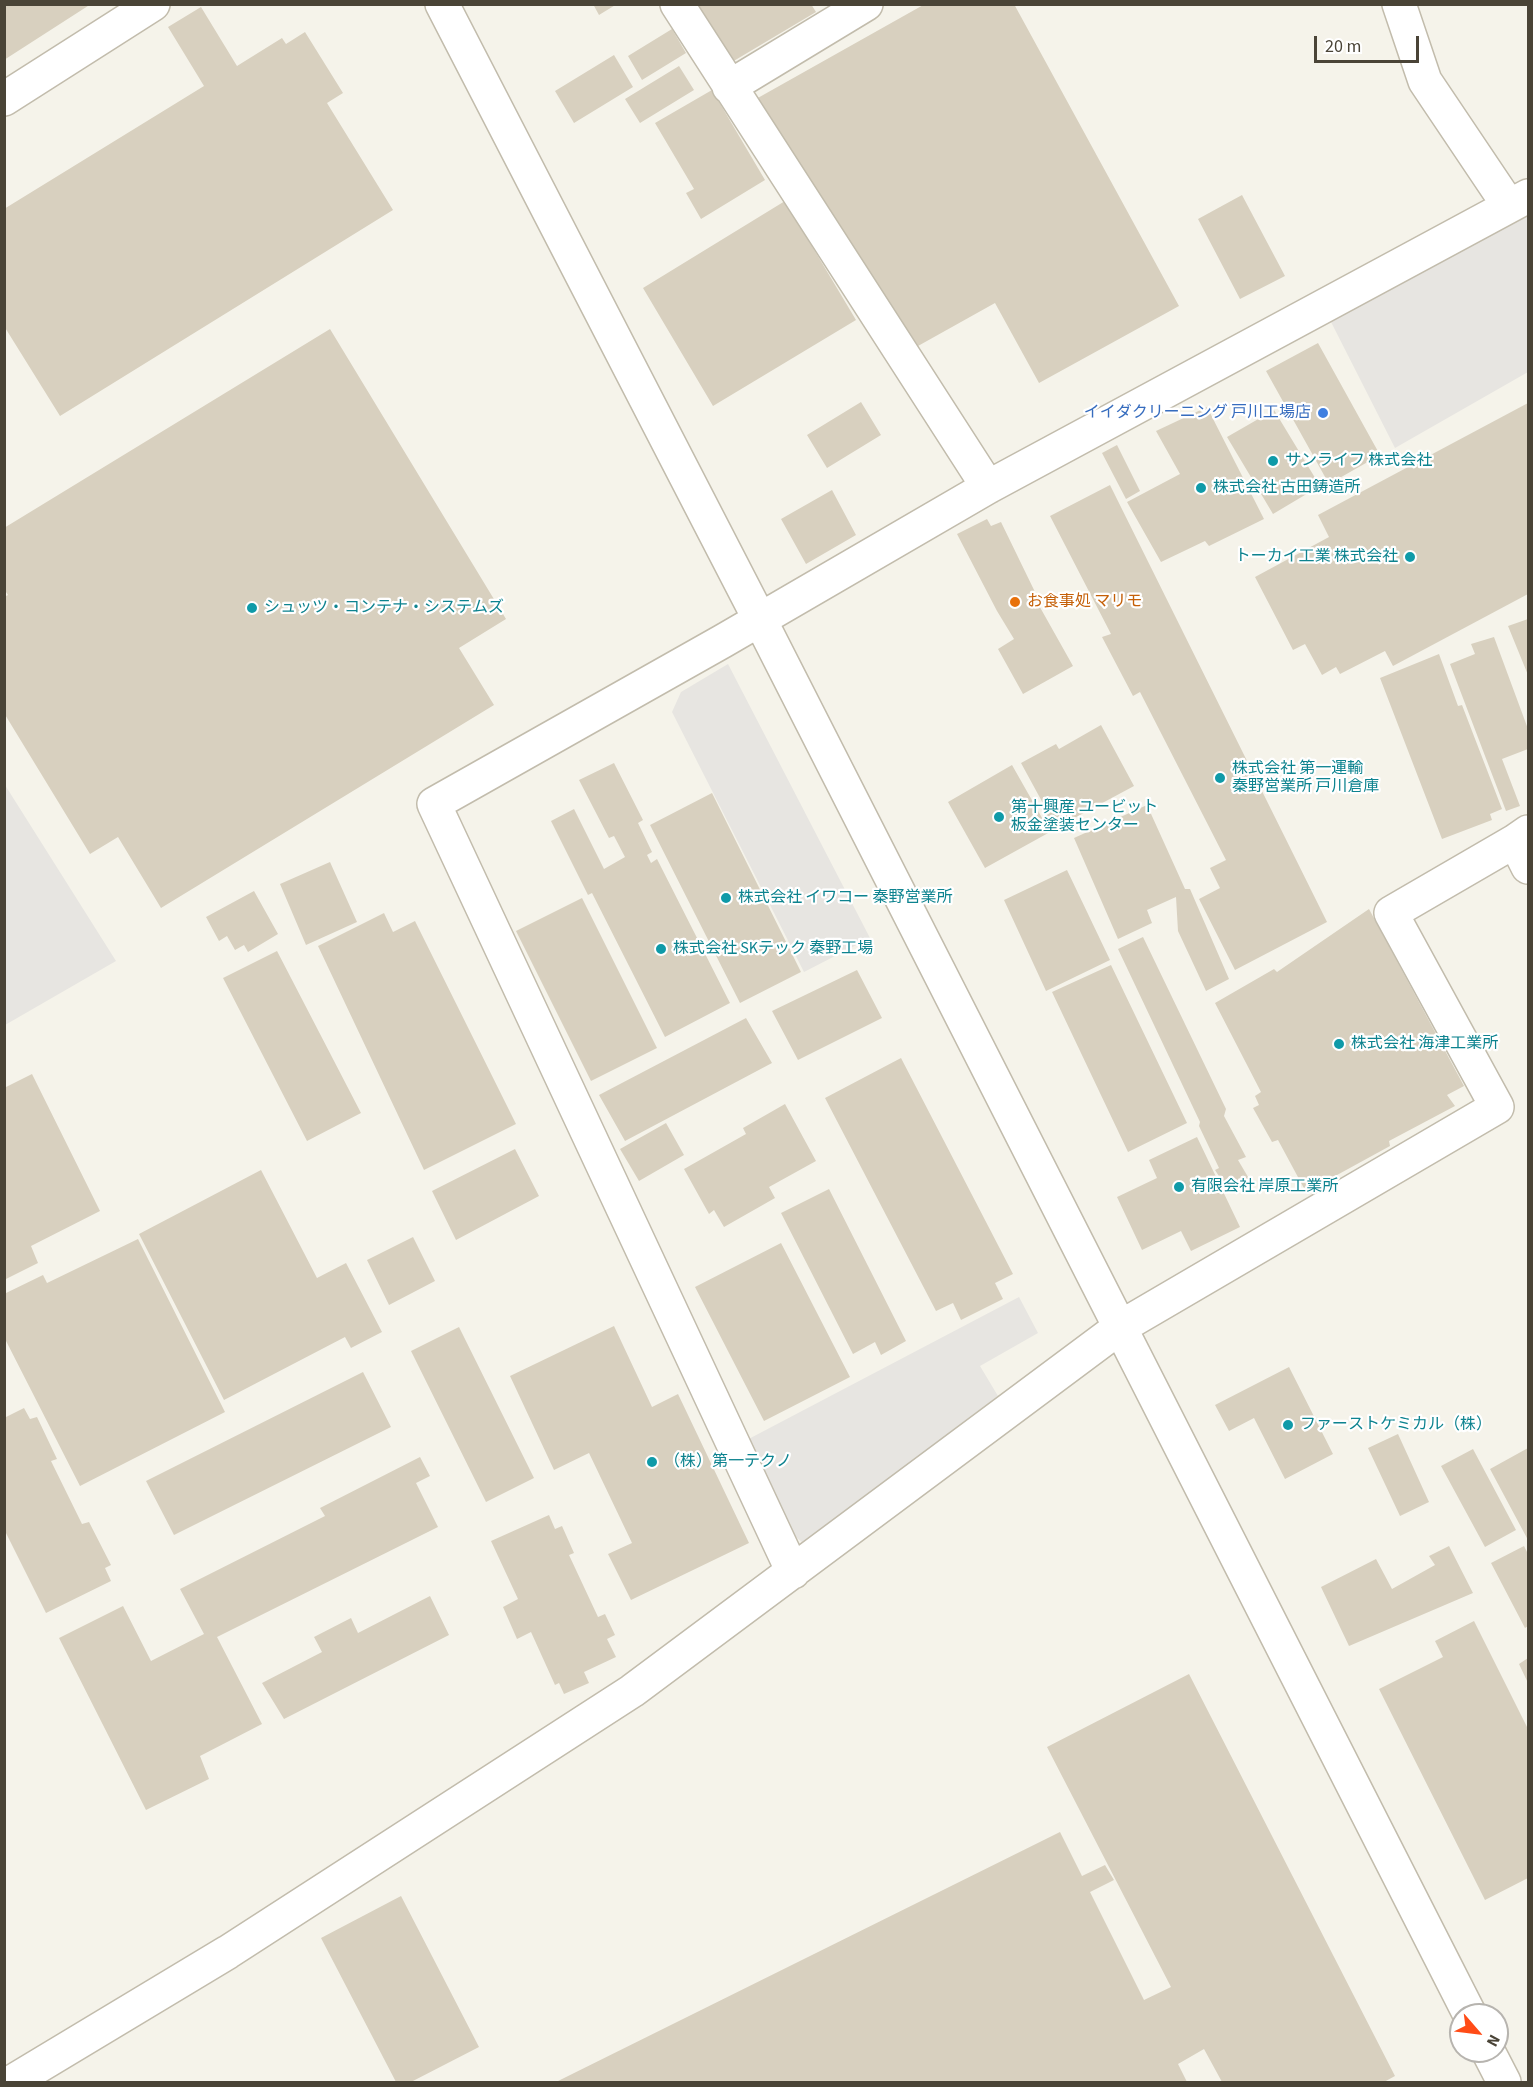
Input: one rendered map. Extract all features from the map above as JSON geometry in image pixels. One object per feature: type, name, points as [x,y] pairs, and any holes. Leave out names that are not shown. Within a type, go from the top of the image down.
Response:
[{"type":"street","points":[[4,99],[153,4]]},
{"type":"street","points":[[442,4],[760,620],[1464,2003]]},
{"type":"street","points":[[677,4],[988,487]]},
{"type":"street","points":[[729,87],[866,4]]},
{"type":"street","points":[[794,1572],[434,804],[760,620],[988,487],[1519,201],[1425,81],[1399,4]]},
{"type":"street","points":[[12,2082],[228,1952],[632,1691],[1119,1328],[1497,1107],[1391,913],[1524,847]]},
{"type":"street","points":[[1494,2063],[1504,2082]]},
{"type":"shaded area","points":[[1528,215],[1528,372],[1395,448],[1330,320]]},
{"type":"shaded area","points":[[728,664],[870,938],[804,972],[672,712],[681,692]]},
{"type":"shaded area","points":[[5,785],[116,961],[4,1025]]},
{"type":"shaded area","points":[[1019,1297],[1038,1333],[980,1366],[998,1396],[803,1543],[778,1522],[741,1443]]},
{"type":"building","points":[[4,4],[91,4],[4,60]]},
{"type":"building","points":[[593,4],[617,4],[599,15]]},
{"type":"building","points":[[698,4],[811,4],[816,12],[732,62]]},
{"type":"building","points":[[925,4],[1014,4],[1179,306],[1039,383],[995,303],[918,346],[756,99]]},
{"type":"building","points":[[201,7],[237,66],[282,38],[286,44],[305,32],[343,93],[327,103],[393,210],[60,416],[4,326],[4,209],[204,86],[168,27]]},
{"type":"building","points":[[672,29],[686,53],[642,80],[628,56]]},
{"type":"building","points":[[614,55],[633,87],[574,123],[555,91]]},
{"type":"building","points":[[679,66],[694,90],[640,123],[625,99]]},
{"type":"building","points":[[712,90],[765,180],[701,219],[686,193],[694,189],[655,123]]},
{"type":"building","points":[[1242,195],[1285,276],[1240,299],[1198,219]]},
{"type":"building","points":[[785,201],[856,320],[713,406],[643,288]]},
{"type":"building","name":"シュッツ・コンテナ・システムズ","points":[[330,329],[506,619],[459,648],[494,705],[161,908],[118,837],[90,854],[4,713],[4,597],[8,595],[4,589],[4,528]]},
{"type":"building","name":"イイダクリーニング 戸川工場店","points":[[1318,343],[1380,455],[1329,484],[1266,371]]},
{"type":"building","points":[[861,402],[881,435],[827,468],[807,435]]},
{"type":"building","name":"トーカイ工業 株式会社","points":[[1528,403],[1528,594],[1393,666],[1385,651],[1340,674],[1336,667],[1322,675],[1305,644],[1293,650],[1255,577],[1329,537],[1318,515]]},
{"type":"building","name":"株式会社 古田鋳造所","points":[[1207,407],[1264,519],[1209,546],[1205,541],[1161,562],[1127,502],[1180,474],[1156,431]]},
{"type":"building","name":"サンライフ 株式会社","points":[[1274,410],[1320,486],[1273,514],[1227,437]]},
{"type":"building","points":[[1117,445],[1140,491],[1126,499],[1102,453]]},
{"type":"building","name":"株式会社 第一運輸 秦野営業所 戸川倉庫","points":[[1110,485],[1327,922],[1235,970],[1199,899],[1220,888],[1210,868],[1226,860],[1140,692],[1133,696],[1102,637],[1111,634],[1050,516]]},
{"type":"building","points":[[832,490],[856,535],[806,564],[781,519]]},
{"type":"building","name":"お食事処 マリモ","points":[[987,519],[991,526],[1001,522],[1035,592],[1032,593],[1073,666],[1023,694],[998,649],[1014,639],[957,534]]},
{"type":"building","points":[[1528,619],[1528,675],[1508,626]]},
{"type":"building","points":[[1494,637],[1528,729],[1528,749],[1502,759],[1520,806],[1506,811],[1450,664],[1475,654],[1471,644]]},
{"type":"building","points":[[1439,654],[1458,706],[1462,705],[1502,809],[1490,814],[1492,820],[1442,839],[1380,678]]},
{"type":"building","points":[[1101,725],[1134,786],[1054,829],[1041,809],[1045,807],[1021,763],[1056,744],[1059,749]]},
{"type":"building","name":"株式会社 SKテック 秦野工場","points":[[614,763],[643,820],[638,823],[652,852],[647,855],[651,863],[657,859],[730,1003],[665,1037],[592,893],[588,895],[551,821],[574,809],[604,869],[625,857],[614,836],[609,838],[579,780]]},
{"type":"building","name":"第十興産 ユービット 板金塗装センター","points":[[1012,765],[1050,832],[985,868],[948,802]]},
{"type":"building","name":"株式会社 イワコー 秦野営業所","points":[[712,793],[801,972],[740,1003],[650,825]]},
{"type":"building","points":[[1147,805],[1185,889],[1190,889],[1229,979],[1206,991],[1178,931],[1176,897],[1147,910],[1152,923],[1118,939],[1074,838]]},
{"type":"building","points":[[330,862],[357,922],[306,945],[280,884]]},
{"type":"building","points":[[1067,870],[1110,960],[1046,991],[1004,900]]},
{"type":"building","points":[[254,891],[278,934],[248,952],[244,945],[235,950],[227,936],[219,941],[206,917]]},
{"type":"building","points":[[582,898],[657,1048],[591,1081],[516,931]]},
{"type":"building","name":"株式会社 海津工業所","points":[[1369,909],[1464,1086],[1447,1095],[1455,1106],[1389,1141],[1390,1146],[1306,1192],[1278,1140],[1272,1142],[1253,1108],[1259,1105],[1255,1096],[1261,1092],[1215,1003],[1274,969],[1277,972]]},
{"type":"building","points":[[384,913],[393,932],[415,921],[516,1124],[424,1170],[318,946]]},
{"type":"building","points":[[1143,937],[1226,1109],[1224,1116],[1246,1157],[1238,1160],[1251,1182],[1229,1192],[1215,1170],[1219,1168],[1199,1126],[1200,1122],[1118,949]]},
{"type":"building","points":[[277,951],[361,1113],[307,1141],[223,978]]},
{"type":"building","points":[[1111,965],[1187,1123],[1128,1152],[1052,992]]},
{"type":"building","points":[[857,970],[882,1018],[798,1060],[772,1011]]},
{"type":"building","points":[[746,1018],[772,1063],[625,1141],[599,1095]]},
{"type":"building","points":[[901,1058],[1013,1274],[995,1283],[1003,1299],[961,1320],[953,1303],[936,1311],[825,1098]]},
{"type":"building","points":[[32,1074],[100,1211],[31,1246],[38,1263],[4,1280],[4,1088]]},
{"type":"building","points":[[785,1104],[816,1161],[769,1187],[775,1198],[724,1227],[714,1210],[709,1214],[684,1169],[746,1134],[743,1128]]},
{"type":"building","points":[[666,1123],[684,1155],[639,1181],[620,1149]]},
{"type":"building","name":"有限会社 岸原工業所","points":[[1197,1137],[1240,1227],[1191,1251],[1181,1231],[1142,1250],[1117,1197],[1157,1178],[1149,1160]]},
{"type":"building","points":[[515,1149],[539,1196],[456,1240],[432,1191]]},
{"type":"building","points":[[261,1170],[317,1278],[346,1263],[382,1332],[351,1348],[345,1337],[224,1400],[139,1234]]},
{"type":"building","points":[[829,1189],[906,1341],[881,1355],[875,1342],[853,1354],[781,1213]]},
{"type":"building","points":[[413,1237],[435,1281],[389,1305],[367,1260]]},
{"type":"building","points":[[138,1239],[225,1412],[80,1486],[4,1337],[4,1294],[43,1275],[47,1283]]},
{"type":"building","points":[[781,1243],[850,1377],[764,1421],[695,1287]]},
{"type":"building","name":"（株）第一テクノ","points":[[614,1326],[652,1407],[678,1394],[749,1543],[631,1600],[608,1554],[632,1543],[589,1453],[554,1470],[510,1376]]},
{"type":"building","points":[[459,1327],[534,1478],[486,1502],[411,1351]]},
{"type":"building","name":"ファーストケミカル（株）","points":[[1289,1367],[1333,1454],[1285,1479],[1254,1418],[1229,1431],[1215,1405]]},
{"type":"building","points":[[363,1372],[391,1427],[174,1535],[146,1481]]},
{"type":"building","points":[[24,1408],[30,1419],[37,1417],[57,1459],[51,1461],[82,1524],[89,1522],[111,1565],[105,1568],[111,1581],[46,1613],[4,1529],[4,1418]]},
{"type":"building","points":[[1398,1434],[1429,1502],[1400,1516],[1368,1448]]},
{"type":"building","points":[[1528,1448],[1528,1540],[1490,1469]]},
{"type":"building","points":[[1473,1449],[1516,1530],[1485,1547],[1441,1466]]},
{"type":"building","points":[[420,1457],[430,1476],[416,1483],[438,1527],[217,1637],[262,1724],[200,1756],[209,1779],[146,1810],[59,1638],[123,1606],[151,1661],[204,1634],[180,1589],[325,1516],[320,1508]]},
{"type":"building","points":[[549,1515],[555,1529],[562,1526],[574,1553],[569,1555],[598,1617],[605,1614],[615,1635],[607,1639],[616,1657],[584,1672],[589,1683],[564,1694],[559,1683],[555,1685],[531,1632],[517,1639],[503,1607],[518,1599],[491,1541]]},
{"type":"building","points":[[1449,1546],[1473,1593],[1349,1646],[1321,1587],[1376,1559],[1392,1589],[1435,1565],[1429,1556]]},
{"type":"building","points":[[1524,1546],[1528,1554],[1528,1626],[1525,1628],[1491,1563]]},
{"type":"building","points":[[430,1596],[449,1635],[284,1719],[262,1683],[322,1652],[314,1637],[351,1618],[358,1633]]},
{"type":"building","points":[[1474,1621],[1528,1729],[1528,1878],[1485,1900],[1379,1689],[1443,1657],[1435,1641]]},
{"type":"building","points":[[1528,1658],[1528,1683],[1519,1664]]},
{"type":"building","points":[[1189,1674],[1395,2076],[1384,2082],[1222,2082],[1204,2049],[1178,2064],[1187,2082],[556,2082],[1060,1832],[1082,1876],[1105,1865],[1114,1880],[1090,1892],[1144,2000],[1171,1987],[1047,1747]]},
{"type":"building","points":[[401,1896],[479,2047],[411,2082],[396,2082],[321,1938]]},
{"type":"place","name":"イイダクリーニング 戸川工場店","points":[[1323,413]]},
{"type":"place","name":"サンライフ 株式会社","points":[[1273,461]]},
{"type":"place","name":"株式会社 古田鋳造所","points":[[1201,488]]},
{"type":"place","name":"トーカイ工業 株式会社","points":[[1410,557]]},
{"type":"place","name":"お食事処 マリモ","points":[[1015,602]]},
{"type":"place","name":"シュッツ・コンテナ・システムズ","points":[[252,608]]},
{"type":"place","name":"株式会社 第一運輸 秦野営業所 戸川倉庫","points":[[1220,778]]},
{"type":"place","name":"第十興産 ユービット 板金塗装センター","points":[[999,817]]},
{"type":"place","name":"株式会社 イワコー 秦野営業所","points":[[726,898]]},
{"type":"place","name":"株式会社 SKテック 秦野工場","points":[[661,949]]},
{"type":"place","name":"株式会社 海津工業所","points":[[1339,1044]]},
{"type":"place","name":"有限会社 岸原工業所","points":[[1179,1187]]},
{"type":"place","name":"ファーストケミカル（株）","points":[[1288,1425]]},
{"type":"place","name":"（株）第一テクノ","points":[[652,1462]]}]
